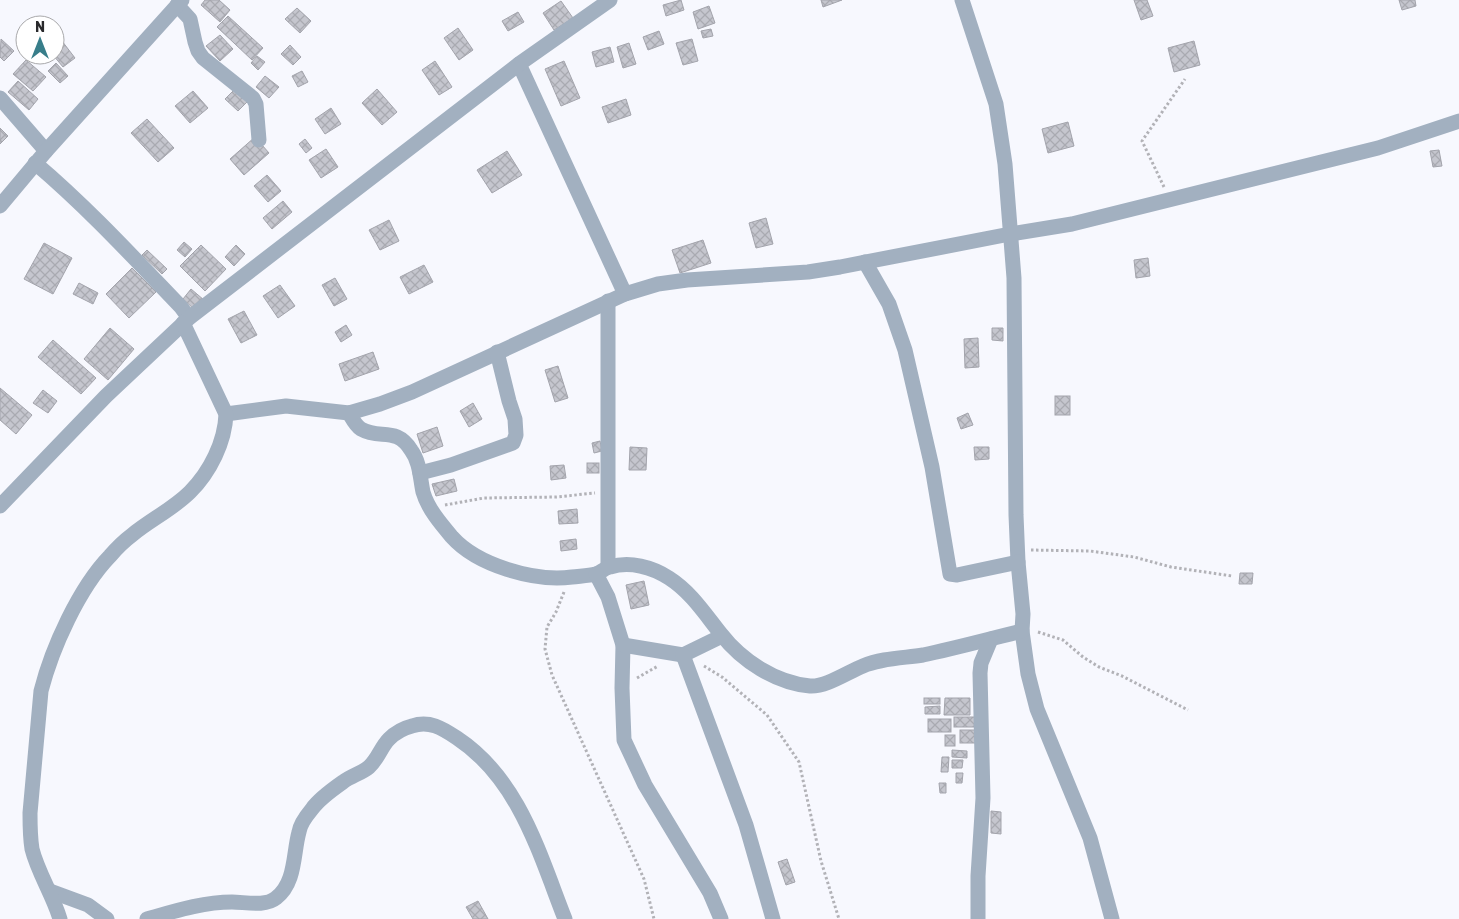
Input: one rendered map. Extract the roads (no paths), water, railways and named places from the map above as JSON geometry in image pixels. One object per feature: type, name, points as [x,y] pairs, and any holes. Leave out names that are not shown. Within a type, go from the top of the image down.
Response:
[{"type":"street","points":[[0,506],[106,396],[186,320],[519,64],[610,0]]},
{"type":"street","points":[[962,0],[996,104],[1004,164],[1014,278],[1018,556],[1023,614],[1022,631],[1032,695],[1090,838],[1112,919]]},
{"type":"street","points":[[0,206],[35,163],[180,3],[190,19],[198,51],[203,58],[253,98],[256,104],[259,140]]},
{"type":"street","points":[[519,64],[625,294]]},
{"type":"street","points":[[0,98],[46,151]]},
{"type":"street","points":[[226,414],[286,406],[349,412],[412,392],[625,294],[658,284],[687,280],[808,272],[1072,224],[1378,148],[1459,121]]},
{"type":"street","points":[[35,163],[90,214],[170,296],[186,320],[226,414],[225,429],[221,442],[199,482],[189,493],[131,536],[108,557],[76,605],[45,673],[39,706],[30,832],[32,849],[60,919]]},
{"type":"street","points":[[866,262],[889,304],[905,350],[932,467],[950,574],[957,575],[1018,556]]},
{"type":"street","points":[[608,302],[608,493],[602,570],[608,597],[623,645],[624,740],[645,785],[710,893],[721,919]]},
{"type":"street","points":[[420,473],[451,465],[513,443],[516,435],[515,419],[508,401],[497,352]]},
{"type":"street","points":[[349,412],[361,429],[368,432],[396,435],[402,438],[412,451],[420,473],[423,493],[430,507],[453,538],[475,554],[500,567],[547,578],[569,578],[634,565],[646,568],[668,577],[702,608],[722,636],[754,665],[776,677],[810,686],[824,684],[866,665],[960,647],[1022,631]]},
{"type":"street","points":[[623,645],[684,657],[722,636]]},
{"type":"street","points":[[978,919],[978,876],[983,798],[980,673],[981,663],[991,639]]},
{"type":"street","points":[[684,657],[746,825],[773,919]]},
{"type":"street","points":[[147,919],[201,904],[231,902],[263,903],[278,897],[287,886],[299,830],[313,808],[343,782],[369,767],[380,754],[388,740],[403,729],[414,725],[427,724],[440,727],[467,744],[504,781],[526,820],[564,919]]},
{"type":"street","points":[[50,891],[88,905],[107,919]]}]
